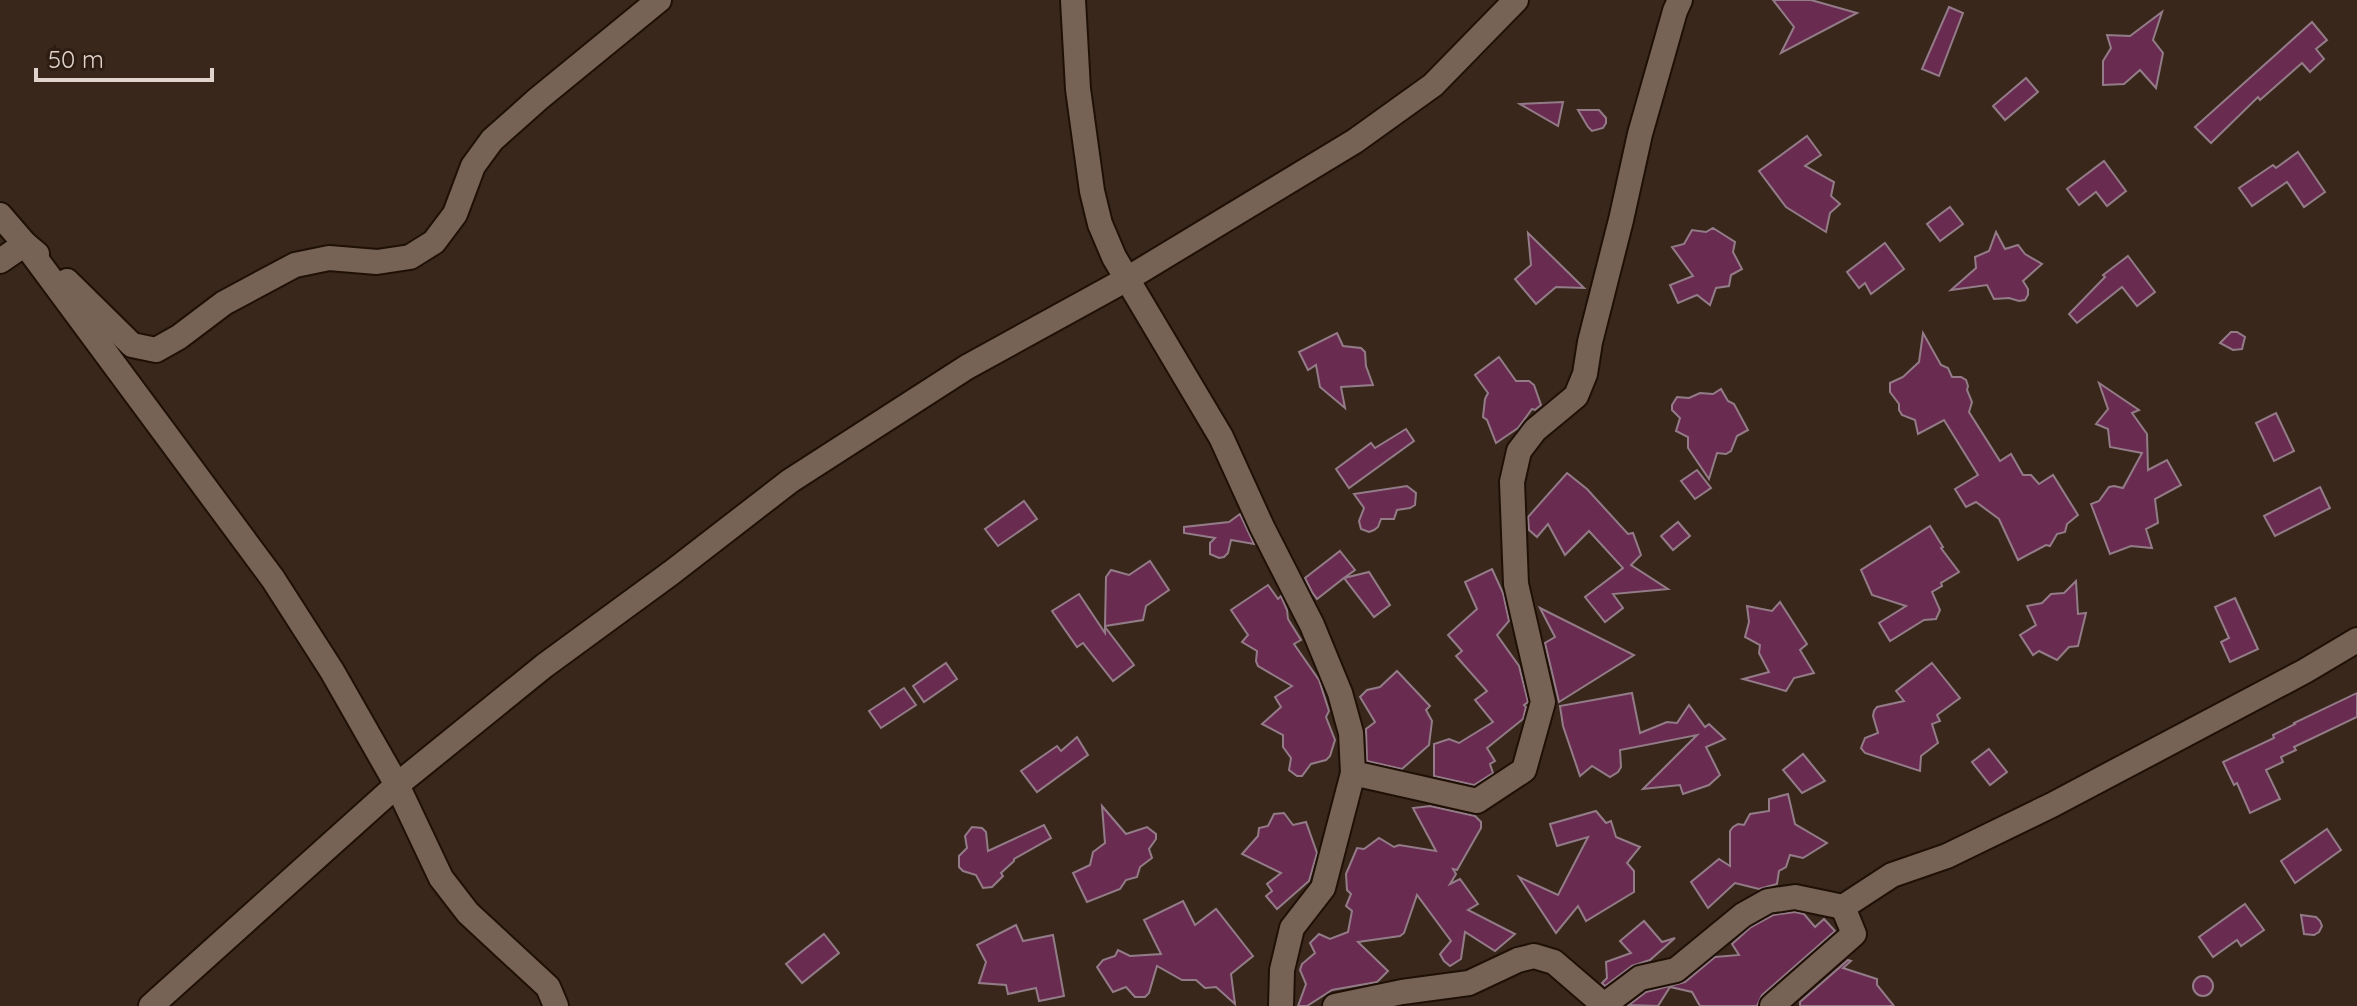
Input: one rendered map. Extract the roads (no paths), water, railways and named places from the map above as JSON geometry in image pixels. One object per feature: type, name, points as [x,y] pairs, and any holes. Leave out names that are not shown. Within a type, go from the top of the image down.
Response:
[{"type":"street","points":[[25,244],[132,345],[156,350],[224,303],[295,265],[329,258],[377,262],[410,257],[434,242],[455,214],[473,166],[492,140],[659,0]]},
{"type":"street","points":[[1073,0],[1078,89],[1092,191],[1100,224],[1127,279],[1221,437],[1312,625],[1340,693],[1351,733],[1353,773],[1323,888],[1292,928],[1282,970],[1281,1006]]},
{"type":"street","points":[[151,1006],[397,785],[544,666],[790,481],[967,367],[1127,279],[1366,133],[1433,85],[1516,0]]},
{"type":"street","points":[[1353,773],[1477,801],[1524,770],[1543,702],[1516,584],[1512,482],[1519,451],[1535,430],[1576,396],[1585,374],[1640,134],[1680,0]]},
{"type":"street","points":[[0,215],[25,244],[273,579],[332,671],[397,785],[441,878],[468,913],[548,987],[556,1006]]},
{"type":"street","points":[[0,261],[25,244]]},
{"type":"street","points":[[1335,1006],[1402,992],[1469,983],[1518,960],[1534,956],[1554,962],[1604,1005],[1640,978],[1676,970],[1743,915],[1768,901],[1795,897],[1843,907],[1892,875],[1947,856],[2052,805],[2305,671],[2357,640]]},
{"type":"street","points":[[1772,1006],[1854,934],[1843,907]]}]
